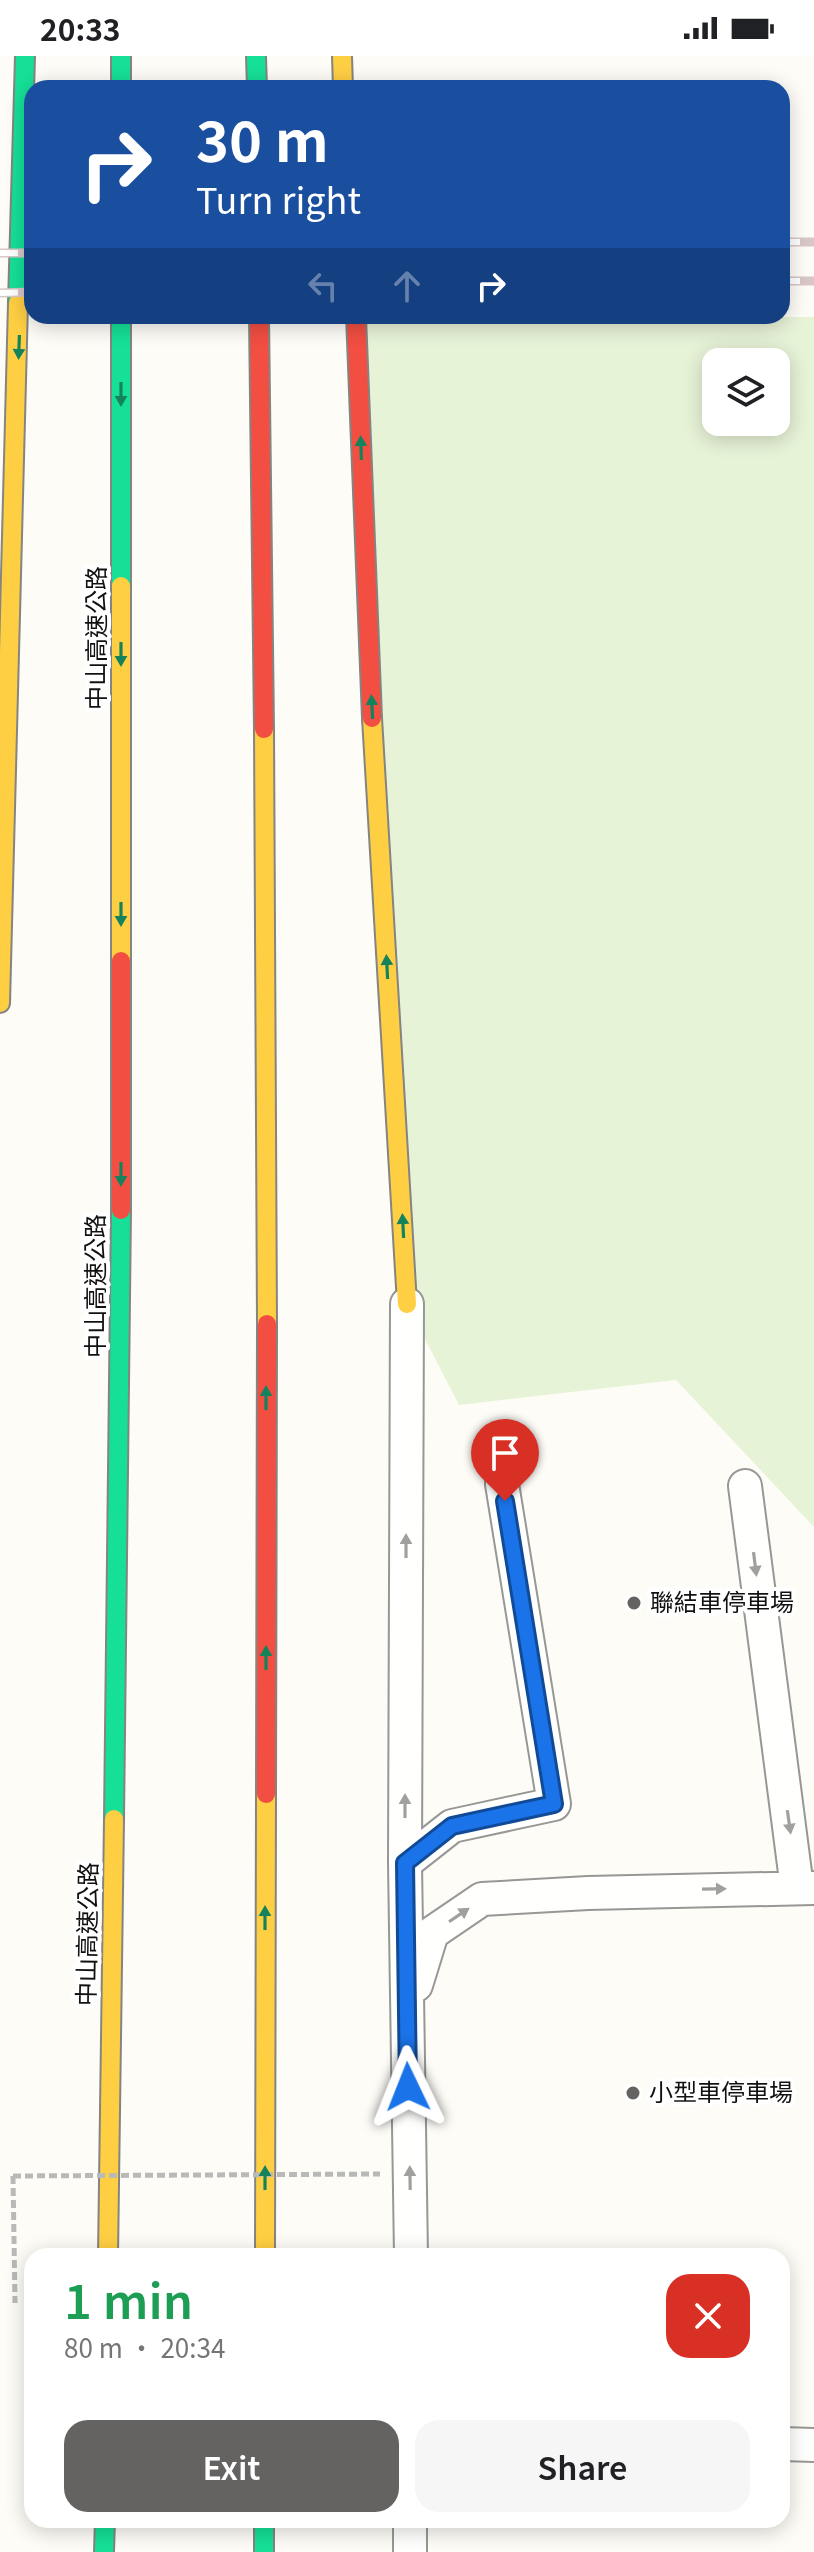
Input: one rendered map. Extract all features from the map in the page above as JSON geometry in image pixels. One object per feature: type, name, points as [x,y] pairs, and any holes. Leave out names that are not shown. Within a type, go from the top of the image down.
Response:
[{"type":"highway","points":[[121,56],[121,80]]},
{"type":"highway","points":[[256,56],[257,80]]},
{"type":"highway","points":[[342,56],[343,80]]},
{"type":"highway","points":[[0,310],[24,83]]},
{"type":"highway","points":[[0,1003],[24,136]]},
{"type":"highway","name":"中山高速公路","points":[[108,2248],[121,1264],[121,324]]},
{"type":"highway","points":[[259,324],[267,1000],[265,2248]]},
{"type":"highway","points":[[356,324],[369,658],[407,1304]]},
{"type":"highway","points":[[104,2552],[105,2528]]},
{"type":"highway","points":[[264,2528],[264,2552]]},
{"type":"lane","points":[[407,1304],[405,1863],[411,2248]]},
{"type":"lane","points":[[405,1863],[452,1826],[554,1804],[502,1484]]},
{"type":"lane","points":[[406,2031],[432,1933],[482,1899],[806,1888],[745,1486]]},
{"type":"lane","points":[[790,2444],[814,2445]]},
{"type":"lane","points":[[410,2528],[410,2552]]},
{"type":"path","points":[[15,2303],[13,2176],[380,2174]]},
{"type":"green space","points":[[790,317],[814,317],[814,1527],[676,1380],[459,1405],[407,1304],[356,324],[790,324]]},
{"type":"railway","points":[[790,242],[814,242]]},
{"type":"railway","points":[[0,253],[24,253]]},
{"type":"railway","points":[[790,281],[814,281]]},
{"type":"railway","points":[[0,293],[24,292]]},
{"type":"traffic: fast","points":[[24,80],[25,56]]},
{"type":"traffic: fast","points":[[121,56],[121,80]]},
{"type":"traffic: fast","points":[[256,56],[257,80]]},
{"type":"traffic: fast","points":[[18,303],[24,91]]},
{"type":"traffic: fast","points":[[121,324],[121,586]]},
{"type":"traffic: fast","points":[[114,1819],[121,1210]]},
{"type":"traffic: fast","points":[[104,2552],[105,2528]]},
{"type":"traffic: fast","points":[[264,2528],[264,2552]]},
{"type":"traffic: slow","points":[[342,56],[343,80]]},
{"type":"traffic: slow","points":[[0,1003],[18,303]]},
{"type":"traffic: slow","points":[[121,586],[121,961]]},
{"type":"traffic: slow","points":[[372,718],[407,1304]]},
{"type":"traffic: slow","points":[[264,729],[267,1324]]},
{"type":"traffic: slow","points":[[265,2248],[266,1794]]},
{"type":"traffic: slow","points":[[108,2248],[114,1819]]},
{"type":"traffic: jam","points":[[259,324],[264,729]]},
{"type":"traffic: jam","points":[[356,324],[372,718]]},
{"type":"traffic: jam","points":[[121,961],[121,1210]]},
{"type":"traffic: jam","points":[[266,1794],[267,1324]]},
{"type":"place","name":"聯結車停車場","points":[[634,1603]]},
{"type":"place","name":"小型車停車場","points":[[633,2093]]},
{"type":"route","points":[[408,2087],[405,1863],[452,1826],[554,1804],[505,1501]]}]
